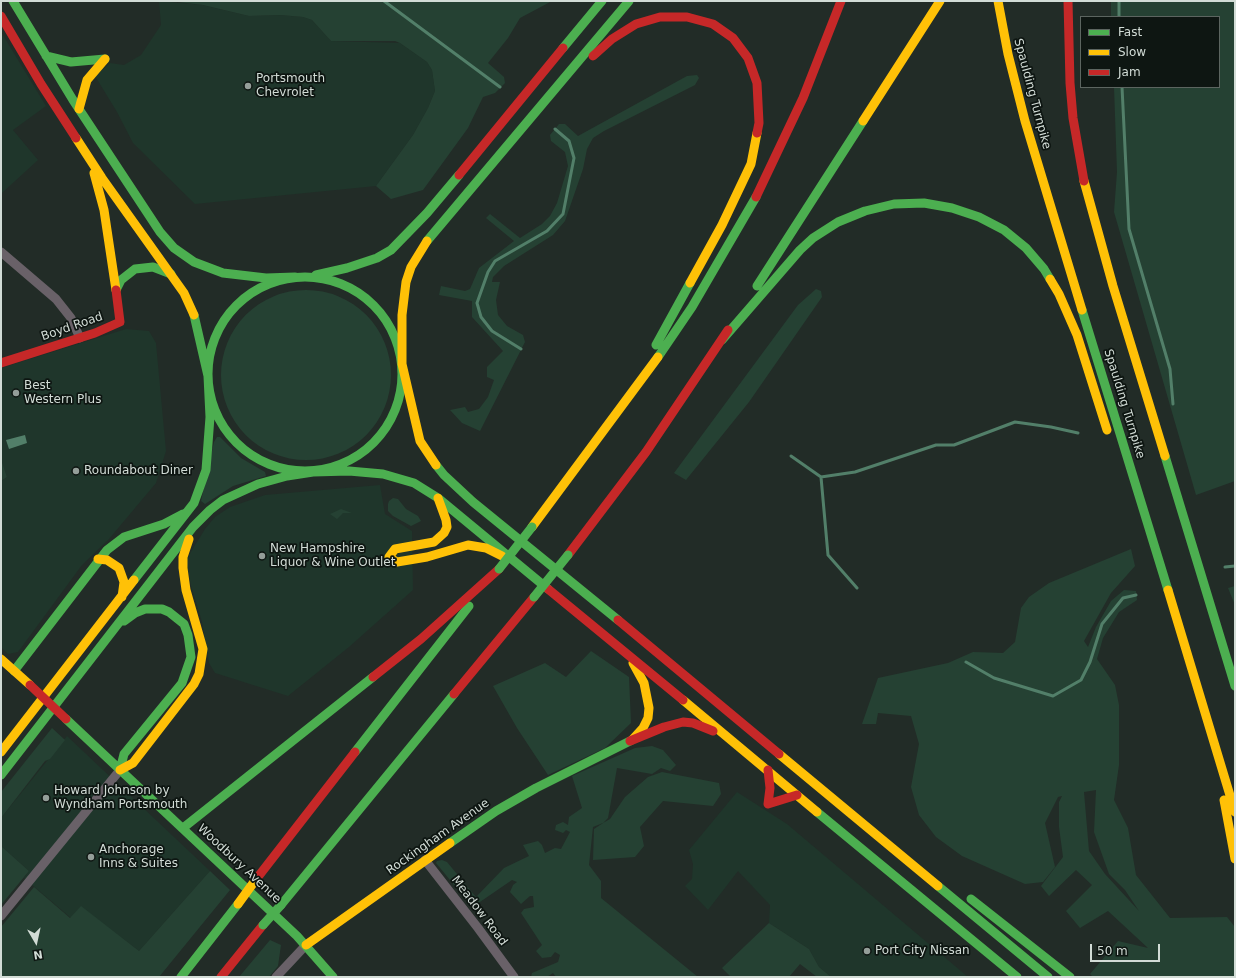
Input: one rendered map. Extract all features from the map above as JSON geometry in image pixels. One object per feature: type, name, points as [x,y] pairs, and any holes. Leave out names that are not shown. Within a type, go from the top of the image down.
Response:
[{"type":"main road","points":[[14,1],[79,109],[160,232],[180,253],[203,267],[223,273],[266,278],[308,277],[332,280],[344,284],[360,293],[382,314],[394,333],[420,441],[430,457],[450,482],[1048,977]]},
{"type":"main road","points":[[308,277],[347,268],[377,258],[391,250],[427,213],[602,1]]},
{"type":"main road","points":[[1,774],[193,527],[216,505],[238,493],[273,479],[327,470],[345,463],[361,453],[377,438],[391,418],[399,398],[402,381],[401,331],[405,290],[408,274],[414,260],[428,240],[629,1]]},
{"type":"main road","points":[[181,977],[532,527],[640,384],[692,307],[759,191],[803,98],[841,1]]},
{"type":"main road","points":[[221,977],[568,555],[646,452],[722,340],[940,1]]},
{"type":"main road","name":"Spaulding Turnpike","points":[[998,1],[1008,54],[1025,121],[1235,812]]},
{"type":"main road","name":"Spaulding Turnpike","points":[[1068,1],[1070,84],[1074,125],[1085,186],[1113,286],[1235,686]]},
{"type":"main road","points":[[1,16],[41,84],[102,178],[184,293],[194,315],[216,411],[221,422],[236,441],[255,456],[275,466],[296,472],[355,472],[398,477],[414,483],[438,498],[525,568],[1017,977]]},
{"type":"main road","points":[[548,97],[612,40],[636,24],[660,18],[687,17],[713,24],[733,38],[741,47],[753,70],[757,83],[760,109],[757,137],[751,164],[722,225],[662,331],[640,384]]},
{"type":"main road","points":[[46,56],[71,62],[104,59],[87,80],[79,109]]},
{"type":"main road","points":[[86,152],[96,178],[103,204],[116,290]]},
{"type":"main road","points":[[722,340],[800,250],[813,238],[838,222],[865,210],[894,204],[924,203],[952,208],[979,217],[1004,230],[1026,248],[1044,269],[1059,294],[1076,335],[1110,437]]},
{"type":"main road","points":[[116,290],[121,280],[135,269],[153,267],[172,275]]},
{"type":"main road","points":[[1,752],[188,511],[198,494],[206,470],[210,436],[208,376],[210,352],[225,319],[241,301],[260,288],[283,279],[296,277]]},
{"type":"main road","name":"Boyd Road","points":[[1,363],[80,338],[120,322],[116,290]]},
{"type":"main road","points":[[438,498],[447,527],[440,538],[427,544],[395,549],[389,557],[397,562],[427,557],[458,547],[476,546],[486,548],[525,568]]},
{"type":"main road","points":[[1131,503],[1143,540],[1187,651]]},
{"type":"main road","points":[[14,671],[98,559],[107,550],[124,537],[164,524],[188,511]]},
{"type":"main road","points":[[120,770],[133,763],[194,684],[199,674],[203,649],[186,590],[183,568],[183,557],[193,527]]},
{"type":"main road","points":[[98,559],[107,560],[119,568],[124,582],[122,597]]},
{"type":"main road","points":[[182,828],[421,639],[499,569]]},
{"type":"main road","points":[[111,633],[135,613],[145,609],[162,609],[169,612],[184,624],[191,646],[191,657],[186,675],[124,754],[120,770]]},
{"type":"main road","points":[[624,651],[644,683],[649,702],[648,718],[643,728],[630,741]]},
{"type":"main road","name":"Woodbury Avenue","points":[[1,659],[306,946],[333,977]]},
{"type":"main road","name":"Rockingham Avenue","points":[[306,946],[342,918],[496,811],[536,788],[630,741],[664,727],[683,722],[705,727],[729,738]]},
{"type":"main road","points":[[1213,739],[1235,859]]},
{"type":"main road","points":[[792,765],[950,884]]},
{"type":"main road","points":[[768,770],[770,788],[768,804],[797,795]]},
{"type":"main road","points":[[963,893],[1070,977]]},
{"type":"street","points":[[1,252],[56,299],[71,318],[80,338]]},
{"type":"street","points":[[1,916],[120,770]]},
{"type":"street","name":"Meadow Road","points":[[425,860],[514,977]]},
{"type":"street","name":"Rockingham Avenue","points":[[276,977],[306,946]]},
{"type":"shaded area","points":[[159,1],[203,5],[249,16],[280,15],[303,17],[312,20],[331,41],[400,43],[427,62],[432,70],[435,91],[428,108],[413,135],[376,186],[195,204],[133,143],[117,112],[95,76],[110,63],[124,65],[141,55],[161,25]]},
{"type":"shaded area","points":[[169,1],[552,1],[520,18],[508,38],[488,63],[504,77],[505,83],[495,93],[483,97],[468,128],[423,190],[391,199],[376,186],[413,135],[428,108],[435,91],[432,70],[427,62],[395,41],[331,41],[312,20],[303,17],[280,15],[249,16],[203,5]]},
{"type":"shaded area","points":[[1111,1],[1235,1],[1235,481],[1196,495],[1114,212],[1117,172],[1114,88],[1220,88],[1220,16],[1111,16]]},
{"type":"shaded area","points":[[1,32],[46,106],[13,130],[38,160],[2,193]]},
{"type":"shaded area","points":[[697,75],[699,78],[695,85],[593,138],[587,149],[583,169],[565,221],[553,235],[504,266],[493,277],[492,282],[500,282],[496,300],[498,315],[507,326],[523,335],[525,342],[480,431],[462,423],[450,410],[465,407],[468,412],[479,409],[488,397],[494,380],[487,377],[487,367],[503,351],[472,317],[472,301],[439,295],[441,286],[465,291],[470,289],[479,268],[514,241],[486,218],[490,214],[520,238],[542,224],[550,216],[557,203],[568,166],[565,152],[551,141],[550,135],[559,124],[565,124],[578,136],[687,76]]},
{"type":"shaded area","points":[[816,289],[821,291],[822,297],[749,402],[686,480],[674,473],[798,305]]},
{"type":"shaded area","points":[[298,290],[314,290],[331,294],[346,300],[360,309],[372,321],[381,335],[387,350],[391,367],[391,383],[387,400],[381,415],[372,429],[360,441],[346,450],[331,456],[314,460],[298,460],[281,456],[266,450],[252,441],[240,429],[231,415],[225,400],[221,383],[221,367],[225,350],[231,335],[240,321],[252,309],[266,300],[281,294]]},
{"type":"shaded area","points":[[126,329],[149,331],[156,343],[166,451],[156,483],[109,539],[82,565],[18,652],[8,654],[1,647],[1,481],[7,477],[1,459],[1,368]]},
{"type":"shaded area","points":[[25,435],[27,443],[9,449],[6,440]]},
{"type":"shaded area","points":[[217,437],[220,437],[241,458],[265,472],[266,476],[233,486],[205,504],[201,501],[214,442]]},
{"type":"shaded area","points":[[1,459],[7,477],[1,481]]},
{"type":"shaded area","points":[[380,485],[385,514],[412,531],[413,590],[349,647],[288,696],[215,673],[209,663],[202,622],[191,586],[186,560],[205,529],[215,517],[230,507],[265,495]]},
{"type":"shaded area","points":[[393,498],[398,499],[406,509],[418,516],[421,521],[411,526],[393,516],[388,511],[388,504]]},
{"type":"shaded area","points":[[341,509],[352,513],[343,513],[337,519],[330,514]]},
{"type":"shaded area","points":[[1131,549],[1135,566],[1111,593],[1084,641],[1088,647],[1096,627],[1111,601],[1124,590],[1136,591],[1137,600],[1119,612],[1103,638],[1097,659],[1115,685],[1119,705],[1119,765],[1114,800],[1128,828],[1136,875],[1170,918],[1227,917],[1235,927],[1235,977],[1093,977],[1090,974],[1118,941],[1148,948],[1108,911],[1080,928],[1066,911],[1092,885],[1076,870],[1049,896],[1041,886],[1063,857],[1059,827],[1059,802],[1062,796],[1058,797],[1045,823],[1055,867],[1043,882],[1025,884],[962,856],[936,837],[919,815],[911,787],[919,744],[911,716],[878,713],[876,724],[862,724],[878,678],[948,663],[973,652],[1003,653],[1015,642],[1021,608],[1029,597],[1049,583]],"holes":[[[1096,790],[1094,832],[1109,874],[1125,890],[1139,911],[1105,874],[1089,851],[1084,792]]]},
{"type":"shaded area","points":[[1235,586],[1235,605],[1228,588]]},
{"type":"shaded area","points":[[591,651],[629,677],[631,723],[605,748],[548,775],[517,728],[493,686],[545,663],[566,677]]},
{"type":"shaded area","points":[[52,728],[65,740],[50,759],[45,761],[1,818],[1,792]]},
{"type":"shaded area","points":[[67,736],[210,871],[139,951],[81,907],[71,918],[24,878],[29,871],[1,846],[1,818]]},
{"type":"shaded area","points":[[652,746],[663,750],[676,765],[670,771],[661,768],[652,774],[617,768],[608,818],[603,823],[593,827],[589,865],[601,881],[601,898],[698,977],[556,977],[553,973],[547,977],[531,977],[532,973],[558,962],[560,955],[555,952],[551,957],[542,958],[536,951],[542,945],[521,913],[524,909],[534,907],[533,896],[530,896],[521,904],[510,892],[513,885],[517,882],[512,880],[477,904],[468,902],[436,863],[437,861],[442,860],[447,862],[476,897],[504,868],[529,856],[523,845],[538,841],[542,845],[545,853],[555,848],[561,849],[570,832],[566,830],[563,833],[555,830],[556,825],[563,822],[568,825],[569,817],[582,808],[572,776],[635,748]]},
{"type":"shaded area","points":[[662,772],[719,783],[721,794],[713,806],[663,801],[640,827],[644,846],[635,857],[593,860],[594,829],[610,819],[625,797],[648,777]]},
{"type":"shaded area","points":[[737,792],[787,824],[968,977],[831,977],[819,967],[809,949],[769,923],[770,905],[738,871],[708,910],[685,886],[692,879],[693,864],[689,850]]},
{"type":"shaded area","points":[[1,846],[29,871],[1,905]]},
{"type":"shaded area","points":[[210,871],[230,890],[159,977],[1,977],[1,927],[34,887],[70,918],[81,906],[139,951]]},
{"type":"shaded area","points":[[769,923],[809,949],[819,967],[831,977],[817,977],[800,964],[789,977],[731,977],[722,968]]},
{"type":"shaded area","points":[[270,940],[281,945],[278,966],[269,977],[239,977]]},
{"type":"waterway","points":[[384,1],[500,87]]},
{"type":"waterway","points":[[1119,1],[1119,16]]},
{"type":"waterway","points":[[1122,88],[1129,229],[1170,369],[1173,404]]},
{"type":"waterway","points":[[521,349],[492,331],[481,317],[477,303],[488,272],[495,261],[547,231],[563,214],[574,158],[569,141],[555,129]]},
{"type":"waterway","points":[[821,477],[855,472],[936,445],[954,445],[1015,422],[1051,427],[1078,433]]},
{"type":"waterway","points":[[791,456],[821,477],[828,555],[857,588]]},
{"type":"waterway","points":[[1225,567],[1235,566]]},
{"type":"waterway","points":[[966,662],[994,678],[1053,696],[1081,680],[1090,662],[1102,624],[1123,598],[1136,595]]},
{"type":"traffic: fast","points":[[13,1],[73,100],[160,232],[174,248],[194,262],[223,273],[266,278],[295,277]]},
{"type":"traffic: fast","points":[[563,48],[602,1]]},
{"type":"traffic: fast","points":[[427,241],[629,1]]},
{"type":"traffic: fast","points":[[46,56],[71,62],[105,59]]},
{"type":"traffic: fast","points":[[757,286],[863,121]]},
{"type":"traffic: fast","points":[[316,275],[347,268],[377,258],[391,250],[427,213],[459,175]]},
{"type":"traffic: fast","points":[[658,357],[692,307],[756,197]]},
{"type":"traffic: fast","points":[[722,340],[800,250],[813,238],[838,222],[865,211],[894,204],[924,203],[952,208],[979,217],[1004,230],[1026,248],[1044,269],[1050,279]]},
{"type":"traffic: fast","points":[[116,290],[121,280],[135,269],[153,267],[171,274]]},
{"type":"traffic: fast","points":[[295,277],[315,277],[333,281],[351,288],[374,305],[386,320],[395,337],[402,364],[402,374],[402,384],[395,411],[386,428],[374,443],[359,455],[342,464],[315,471],[295,471],[277,467],[259,460],[243,449],[230,436],[219,420],[212,402],[208,384],[208,364],[212,346],[219,328],[230,312],[243,299],[259,288],[277,281],[295,277]]},
{"type":"traffic: fast","points":[[656,345],[690,283]]},
{"type":"traffic: fast","points":[[1082,310],[1168,590]]},
{"type":"traffic: fast","points":[[134,580],[194,503],[206,470],[210,417],[208,376],[194,315]]},
{"type":"traffic: fast","points":[[1165,456],[1235,686]]},
{"type":"traffic: fast","points":[[436,465],[444,475],[473,502],[618,620]]},
{"type":"traffic: fast","points":[[313,472],[349,471],[383,474],[414,483],[438,498],[548,589]]},
{"type":"traffic: fast","points":[[1,775],[193,527],[210,510],[223,500],[258,484],[287,476],[313,472]]},
{"type":"traffic: fast","points":[[14,671],[107,550],[124,537],[164,524],[183,514]]},
{"type":"traffic: fast","points":[[499,569],[532,527]]},
{"type":"traffic: fast","points":[[534,597],[568,555]]},
{"type":"traffic: fast","points":[[355,752],[469,606]]},
{"type":"traffic: fast","points":[[120,770],[124,754],[182,683],[191,657],[188,635],[184,624],[169,612],[162,609],[145,609],[135,613],[124,621]]},
{"type":"traffic: fast","points":[[183,828],[373,677]]},
{"type":"traffic: fast","points":[[281,905],[454,694]]},
{"type":"traffic: fast","points":[[66,719],[297,936],[333,977]]},
{"type":"traffic: fast","points":[[450,843],[496,811],[536,788],[630,741]]},
{"type":"traffic: fast","points":[[817,812],[1017,977]]},
{"type":"traffic: fast","points":[[938,886],[1048,977]]},
{"type":"traffic: fast","points":[[971,899],[1070,977]]},
{"type":"traffic: fast","points":[[181,977],[238,904]]},
{"type":"traffic: fast","points":[[263,925],[281,905]]},
{"type":"traffic: slow","points":[[863,121],[940,1]]},
{"type":"traffic: slow","points":[[998,1],[1008,54],[1025,121],[1082,310]]},
{"type":"traffic: slow","points":[[79,109],[87,80],[105,59]]},
{"type":"traffic: slow","points":[[690,283],[722,225],[751,164],[757,133]]},
{"type":"traffic: slow","points":[[76,138],[102,178],[184,293],[194,315]]},
{"type":"traffic: slow","points":[[94,173],[104,210],[116,290]]},
{"type":"traffic: slow","points":[[1084,181],[1113,286],[1165,456]]},
{"type":"traffic: slow","points":[[427,241],[411,267],[406,282],[402,315],[402,364],[420,441],[436,465]]},
{"type":"traffic: slow","points":[[1050,279],[1059,294],[1077,335],[1107,430]]},
{"type":"traffic: slow","points":[[532,527],[658,357]]},
{"type":"traffic: slow","points":[[438,498],[446,520],[447,527],[444,533],[434,542],[395,549],[389,557],[397,562],[427,557],[468,545],[486,548],[502,556]]},
{"type":"traffic: slow","points":[[120,770],[133,763],[194,684],[199,674],[203,649],[186,590],[183,568],[183,557],[189,539]]},
{"type":"traffic: slow","points":[[98,559],[107,560],[119,568],[124,582],[122,597]]},
{"type":"traffic: slow","points":[[1,752],[134,580]]},
{"type":"traffic: slow","points":[[1168,590],[1235,812]]},
{"type":"traffic: slow","points":[[1,659],[30,685]]},
{"type":"traffic: slow","points":[[632,740],[643,728],[648,718],[649,708],[644,683],[633,663]]},
{"type":"traffic: slow","points":[[683,700],[817,812]]},
{"type":"traffic: slow","points":[[779,754],[938,886]]},
{"type":"traffic: slow","points":[[1224,800],[1235,859]]},
{"type":"traffic: slow","points":[[306,945],[450,843]]},
{"type":"traffic: slow","points":[[238,904],[254,882]]},
{"type":"traffic: jam","points":[[756,197],[803,98],[841,1]]},
{"type":"traffic: jam","points":[[1068,1],[1070,83],[1073,118],[1084,181]]},
{"type":"traffic: jam","points":[[1,16],[41,84],[76,138]]},
{"type":"traffic: jam","points":[[593,56],[612,39],[636,24],[660,17],[687,17],[713,24],[733,38],[748,58],[757,83],[759,123],[757,133]]},
{"type":"traffic: jam","points":[[459,175],[563,48]]},
{"type":"traffic: jam","points":[[1,363],[95,333],[120,322],[116,290]]},
{"type":"traffic: jam","points":[[568,555],[646,452],[728,330]]},
{"type":"traffic: jam","points":[[373,677],[421,639],[499,569]]},
{"type":"traffic: jam","points":[[548,589],[683,700]]},
{"type":"traffic: jam","points":[[454,694],[534,597]]},
{"type":"traffic: jam","points":[[618,620],[779,754]]},
{"type":"traffic: jam","points":[[30,685],[66,719]]},
{"type":"traffic: jam","points":[[630,741],[664,727],[683,722],[693,723],[713,731]]},
{"type":"traffic: jam","points":[[254,882],[355,752]]},
{"type":"traffic: jam","points":[[768,770],[770,788],[768,804],[797,795]]},
{"type":"traffic: jam","points":[[221,977],[263,925]]},
{"type":"place","name":"Portsmouth Chevrolet","points":[[248,86]]},
{"type":"place","name":"Best Western Plus","points":[[16,393]]},
{"type":"place","name":"Roundabout Diner","points":[[76,471]]},
{"type":"place","name":"New Hampshire Liquor & Wine Outlet","points":[[262,556]]},
{"type":"place","name":"Howard Johnson by Wyndham Portsmouth","points":[[46,798]]},
{"type":"place","name":"Anchorage Inns & Suites","points":[[91,857]]},
{"type":"place","name":"Port City Nissan","points":[[867,951]]}]
